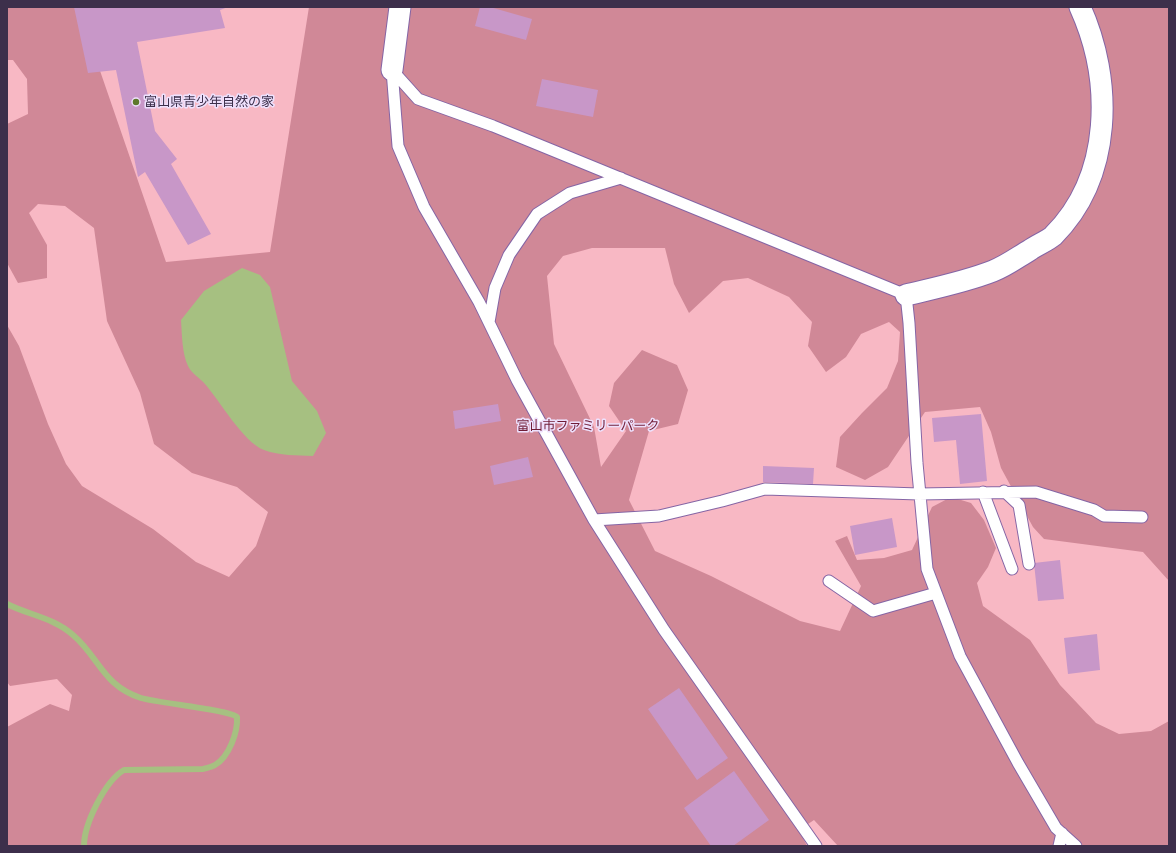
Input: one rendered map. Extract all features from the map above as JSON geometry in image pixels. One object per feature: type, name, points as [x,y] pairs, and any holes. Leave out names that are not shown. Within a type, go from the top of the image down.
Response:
[{"type":"street","points":[[392,70],[400,7]]},
{"type":"street","points":[[906,295],[994,271],[1052,236],[1081,200],[1094,167],[1103,117],[1098,65],[1089,27],[1080,7]]},
{"type":"lane","points":[[392,70],[418,99],[492,126],[906,295],[919,494],[926,569],[960,656],[1018,763],[1056,828],[1076,846]]},
{"type":"lane","points":[[392,70],[398,146],[424,207],[489,322],[517,380],[594,520],[664,630],[816,846]]},
{"type":"lane","points":[[489,322],[495,288],[509,255],[537,214],[570,193],[621,178]]},
{"type":"lane","points":[[594,520],[659,516],[765,489],[919,494],[1004,491],[1036,492],[1094,510],[1104,516],[1142,517]]},
{"type":"lane","points":[[1004,491],[1019,505],[1029,564]]},
{"type":"lane","points":[[983,492],[1012,569]]},
{"type":"lane","points":[[829,581],[873,611],[936,593]]},
{"type":"lane","points":[[1059,846],[1062,833]]},
{"type":"green space","name":"富山市ファミリーパーク","points":[[7,7],[1169,7],[1169,846],[7,846]]},
{"type":"green space","name":"富山市ファミリーパーク","points":[[7,7],[78,7],[166,262],[270,252],[309,7],[1169,7],[1169,581],[1143,552],[1044,539],[1033,527],[1001,468],[991,432],[980,407],[925,412],[888,467],[865,480],[836,467],[840,437],[887,388],[898,361],[900,332],[889,322],[861,334],[846,357],[826,372],[808,346],[812,322],[789,297],[748,278],[723,281],[689,313],[674,284],[665,248],[592,248],[563,256],[547,276],[554,344],[594,427],[601,467],[626,431],[609,406],[614,383],[642,350],[677,365],[688,390],[678,424],[649,431],[629,500],[655,551],[711,576],[800,621],[840,631],[861,586],[835,541],[847,536],[857,560],[884,558],[912,550],[932,507],[951,497],[971,503],[984,520],[996,548],[988,567],[977,583],[983,606],[1030,640],[1060,685],[1096,723],[1119,734],[1151,731],[1169,721],[1169,846],[838,846],[814,820],[799,830],[807,846],[7,846],[7,727],[50,704],[69,711],[72,695],[57,679],[10,686],[7,682],[7,325],[19,346],[48,424],[66,464],[82,486],[153,529],[196,562],[229,577],[256,546],[268,512],[237,487],[192,473],[154,444],[140,393],[107,321],[94,228],[65,206],[38,204],[29,213],[47,245],[47,278],[18,283],[7,263],[7,124],[28,114],[27,79],[13,60],[7,60]]},
{"type":"shaded area","points":[[242,268],[260,275],[270,287],[292,381],[317,411],[326,433],[313,456],[276,453],[256,446],[240,430],[205,384],[191,371],[186,361],[181,320],[204,291]]},
{"type":"building","name":"富山県青少年自然の家","points":[[74,7],[228,7],[220,10],[225,28],[137,42],[155,131],[177,159],[171,164],[211,234],[188,245],[145,172],[138,177],[116,70],[88,73]]},
{"type":"building","points":[[480,7],[490,7],[532,19],[526,40],[475,26]]},
{"type":"building","points":[[542,79],[598,90],[593,117],[536,106]]},
{"type":"building","points":[[498,404],[501,421],[455,429],[453,411]]},
{"type":"building","points":[[981,414],[987,481],[960,484],[956,440],[934,442],[932,418]]},
{"type":"building","points":[[528,457],[533,477],[494,485],[490,466]]},
{"type":"building","points":[[763,466],[814,468],[813,484],[763,482]]},
{"type":"building","points":[[892,518],[897,547],[855,555],[850,526]]},
{"type":"building","points":[[1060,560],[1064,599],[1038,601],[1034,563]]},
{"type":"building","points":[[1097,634],[1100,670],[1068,674],[1064,638]]},
{"type":"building","points":[[679,688],[728,758],[697,780],[648,709]]},
{"type":"building","points":[[734,771],[769,820],[733,846],[711,846],[684,808]]},
{"type":"waterway","points":[[7,604],[66,629],[82,644],[110,679],[128,693],[150,700],[208,709],[232,714],[237,717],[236,730],[232,744],[220,761],[214,766],[203,769],[124,770],[110,783],[97,804],[88,826],[84,846]]},
{"type":"place","name":"富山県青少年自然の家","points":[[136,102]]}]
